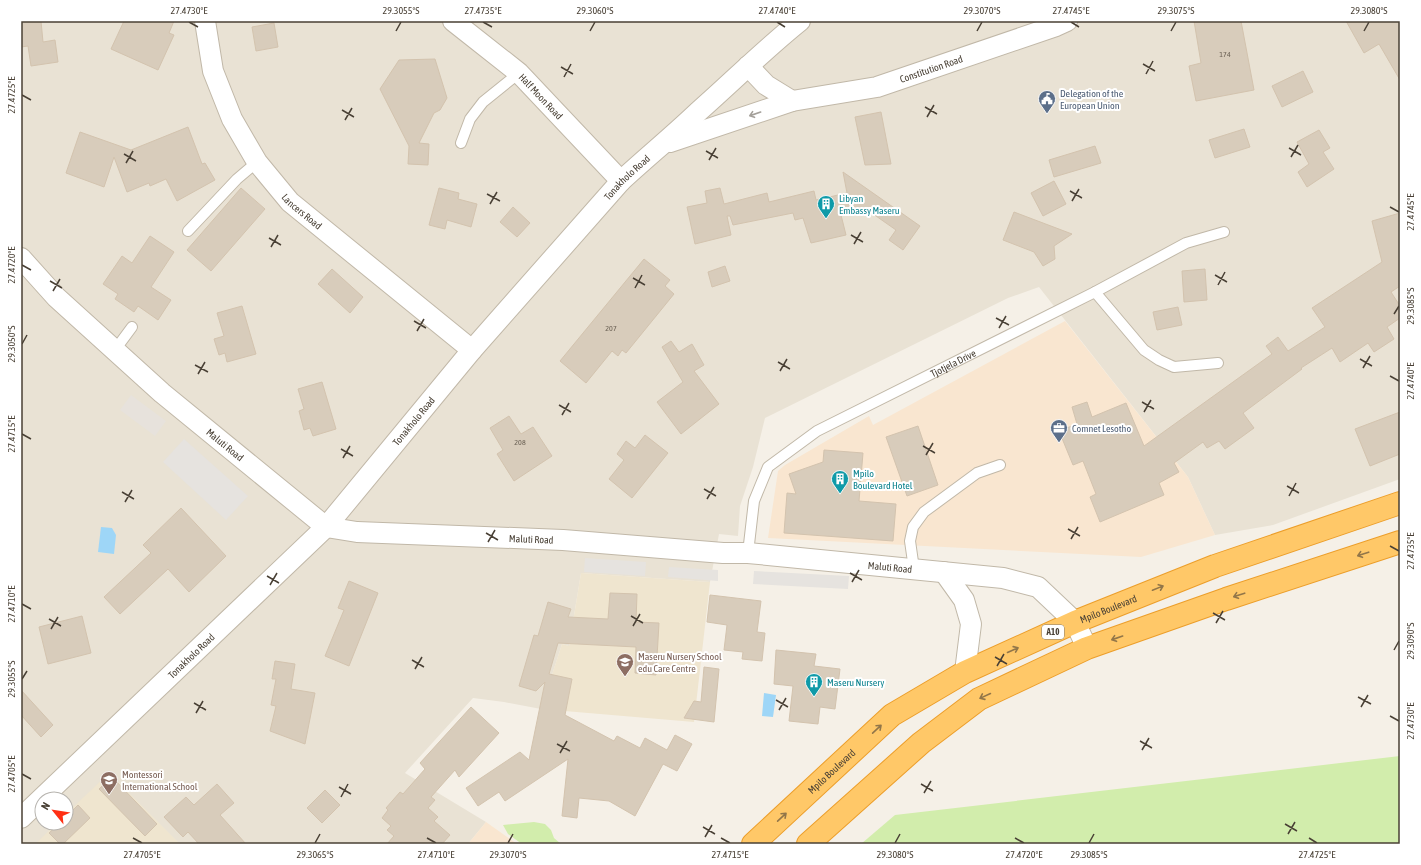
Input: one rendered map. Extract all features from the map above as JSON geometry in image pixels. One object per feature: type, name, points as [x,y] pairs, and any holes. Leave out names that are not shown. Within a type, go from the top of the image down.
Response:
[{"type":"highway","name":"Mpilo Boulevard","points":[[753,844],[892,715],[965,672],[1075,622],[1215,566],[1400,503]]},
{"type":"highway","points":[[808,844],[921,743],[979,698],[1087,648],[1226,599],[1400,542]]},
{"type":"street","name":"Lancers Road","points":[[205,21],[213,71],[232,118],[257,162],[290,202],[472,350]]},
{"type":"street","name":"Half Moon Road","points":[[453,21],[519,73],[622,181]]},
{"type":"street","name":"Tonakholo Road","points":[[21,818],[326,527],[472,350],[622,181],[647,156],[663,144],[748,66],[800,21]]},
{"type":"street","name":"Constitution Road","points":[[663,144],[792,101],[877,87],[1067,21]]},
{"type":"street","points":[[748,66],[766,85],[792,101]]},
{"type":"street","name":"Maluti Road","points":[[21,258],[56,296],[162,393],[326,527],[357,532],[563,540],[748,553],[1004,578],[1038,587],[1075,622],[1087,648]]},
{"type":"street","points":[[944,572],[964,600],[971,624],[965,672]]},
{"type":"lane","points":[[461,143],[470,119],[483,102],[519,73]]},
{"type":"lane","points":[[188,231],[236,179],[257,162]]},
{"type":"lane","name":"Tjotjela Drive","points":[[748,553],[754,501],[768,467],[817,431],[1095,292],[1186,243],[1224,232]]},
{"type":"lane","points":[[1095,292],[1144,350],[1159,360],[1174,367],[1218,363]]},
{"type":"lane","points":[[115,350],[132,327]]},
{"type":"lane","points":[[914,569],[910,541],[913,527],[924,512],[976,473],[1000,466]]},
{"type":"shaded area","points":[[21,21],[1400,21],[1400,479],[1273,525],[1215,535],[1188,477],[1039,287],[1008,298],[765,418],[753,467],[740,506],[738,536],[719,534],[710,582],[581,573],[569,646],[562,644],[541,709],[473,698],[405,773],[486,822],[468,844],[21,844]]},
{"type":"shaded area","points":[[1065,321],[1188,477],[1215,535],[1141,557],[768,538],[778,471],[785,465],[869,416],[873,425]]},
{"type":"shaded area","points":[[131,395],[166,421],[155,436],[120,410]]},
{"type":"shaded area","points":[[184,439],[248,496],[226,520],[163,462]]},
{"type":"shaded area","points":[[585,558],[646,562],[645,576],[584,572]]},
{"type":"shaded area","points":[[669,567],[718,570],[718,581],[668,577]]},
{"type":"shaded area","points":[[754,571],[849,576],[848,589],[753,584]]},
{"type":"shaded area","name":"Maseru Nursery School edu Care Centre","points":[[581,573],[710,582],[694,722],[541,709],[562,644],[569,646]]},
{"type":"shaded area","name":"Montessori International School","points":[[109,773],[180,844],[35,844],[49,831],[74,831],[74,806]]},
{"type":"shaded area","points":[[486,822],[517,844],[468,844]]},
{"type":"green space","points":[[1400,756],[1400,844],[861,844],[895,815]]},
{"type":"green space","points":[[534,822],[545,824],[551,830],[554,838],[561,844],[522,844],[508,834],[503,825]]},
{"type":"water","points":[[101,527],[112,528],[116,535],[114,554],[98,552]]},
{"type":"water","points":[[764,693],[776,695],[773,717],[762,716]]},
{"type":"building","points":[[21,21],[41,21],[43,42],[55,40],[58,62],[31,66],[28,46],[21,47]]},
{"type":"building","points":[[124,21],[174,21],[169,33],[174,35],[158,70],[111,49]]},
{"type":"building","points":[[1194,21],[1241,21],[1254,90],[1196,101],[1189,66],[1201,63]]},
{"type":"building","points":[[1346,21],[1400,21],[1400,80],[1379,44],[1364,53]]},
{"type":"building","points":[[274,23],[278,47],[256,51],[252,27]]},
{"type":"building","points":[[435,59],[447,98],[440,110],[434,113],[419,143],[429,144],[428,165],[408,164],[409,146],[380,89],[399,60]]},
{"type":"building","points":[[1303,71],[1313,92],[1282,107],[1272,86]]},
{"type":"building","points":[[881,112],[891,164],[865,165],[855,117]]},
{"type":"building","points":[[188,127],[202,164],[205,163],[215,180],[177,201],[166,179],[150,186],[149,183],[127,192],[114,157],[104,187],[66,173],[80,132],[131,150]]},
{"type":"building","points":[[1244,129],[1250,147],[1215,158],[1209,140]]},
{"type":"building","points":[[1319,130],[1330,148],[1323,152],[1334,169],[1307,187],[1298,172],[1309,164],[1297,142]]},
{"type":"building","points":[[1095,146],[1101,163],[1054,177],[1049,160]]},
{"type":"building","name":"Libyan Embassy Maseru","points":[[843,172],[920,226],[903,250],[889,240],[896,230],[866,209],[841,215],[846,235],[811,243],[803,218],[795,220],[793,213],[733,225],[730,216],[727,216],[731,235],[695,244],[687,207],[707,203],[705,191],[720,188],[724,204],[767,193],[769,202],[814,191],[816,200],[847,193]]},
{"type":"building","points":[[1054,181],[1066,204],[1043,216],[1031,193]]},
{"type":"building","points":[[241,188],[265,209],[211,271],[187,250]]},
{"type":"building","points":[[439,188],[459,193],[458,199],[477,204],[471,227],[447,220],[445,229],[429,225]]},
{"type":"building","points":[[513,207],[530,223],[517,237],[500,222]]},
{"type":"building","points":[[1014,212],[1072,234],[1054,246],[1055,259],[1043,266],[1034,252],[1003,240]]},
{"type":"building","points":[[1400,213],[1400,286],[1391,292],[1400,306],[1400,318],[1387,327],[1394,339],[1374,352],[1368,343],[1340,362],[1332,348],[1301,368],[1302,369],[1243,413],[1254,428],[1225,449],[1219,441],[1207,448],[1203,442],[1174,463],[1179,472],[1159,483],[1164,495],[1100,522],[1090,497],[1096,494],[1083,461],[1073,465],[1059,431],[1077,424],[1072,407],[1087,402],[1092,417],[1126,403],[1144,446],[1272,354],[1266,346],[1278,337],[1288,351],[1325,327],[1312,308],[1382,262],[1372,221]]},
{"type":"building","points":[[150,236],[174,252],[151,287],[171,300],[158,320],[138,306],[134,312],[115,299],[118,294],[103,284],[122,256],[132,263]]},
{"type":"building","points":[[644,259],[670,280],[665,286],[674,294],[626,353],[622,350],[618,356],[612,351],[586,383],[560,361]]},
{"type":"building","points":[[725,266],[730,281],[712,287],[708,272]]},
{"type":"building","points":[[332,269],[363,297],[350,313],[318,284]]},
{"type":"building","points":[[1205,269],[1207,300],[1184,302],[1182,271]]},
{"type":"building","points":[[242,306],[256,354],[227,362],[225,353],[219,355],[214,339],[224,336],[217,313]]},
{"type":"building","points":[[1178,307],[1182,325],[1157,330],[1153,312]]},
{"type":"building","points":[[671,341],[679,352],[692,344],[704,365],[694,371],[719,404],[681,434],[657,402],[683,382],[662,347]]},
{"type":"building","points":[[322,382],[336,429],[313,436],[310,428],[304,430],[299,411],[304,409],[298,389]]},
{"type":"building","points":[[1400,412],[1400,454],[1370,466],[1355,429]]},
{"type":"building","points":[[509,416],[521,434],[533,427],[552,456],[514,481],[497,454],[503,450],[490,428]]},
{"type":"building","points":[[918,426],[938,485],[907,496],[886,437]]},
{"type":"building","points":[[645,435],[668,453],[632,498],[609,479],[624,460],[617,454],[626,441],[635,448]]},
{"type":"building","name":"Mpilo Boulevard Hotel","points":[[824,450],[863,453],[859,501],[896,504],[893,541],[784,533],[787,493],[796,494],[789,474],[823,462]]},
{"type":"building","points":[[181,508],[226,556],[189,592],[168,569],[120,614],[104,597],[151,553],[143,545]]},
{"type":"building","points":[[349,581],[378,593],[349,666],[325,656],[344,610],[338,608]]},
{"type":"building","points":[[610,593],[637,594],[636,622],[659,623],[656,675],[635,673],[636,647],[558,643],[549,674],[572,679],[565,715],[614,741],[617,736],[640,748],[645,738],[667,750],[675,735],[692,744],[677,771],[663,764],[635,816],[609,801],[579,798],[577,818],[562,816],[568,759],[505,801],[499,792],[478,806],[466,788],[520,752],[529,760],[545,682],[536,691],[519,686],[534,635],[538,636],[548,602],[571,609],[568,617],[608,619]]},
{"type":"building","points":[[710,595],[761,601],[757,632],[765,633],[762,661],[742,659],[743,652],[724,650],[727,625],[707,622]]},
{"type":"building","points":[[82,616],[91,653],[48,664],[39,627]]},
{"type":"building","name":"Maseru Nursery","points":[[776,650],[816,654],[814,666],[840,669],[835,709],[820,707],[818,724],[789,721],[793,686],[774,684]]},
{"type":"building","points":[[275,661],[295,664],[291,689],[315,693],[305,744],[270,731],[276,706],[271,705],[276,679],[272,679]]},
{"type":"building","points":[[704,667],[719,669],[714,722],[684,718],[694,701],[701,702]]},
{"type":"building","points":[[21,690],[53,725],[41,737],[21,715]]},
{"type":"building","points":[[471,707],[499,733],[459,777],[455,770],[431,797],[435,800],[428,808],[438,817],[434,821],[450,835],[442,844],[387,844],[394,836],[387,830],[391,826],[382,818],[388,810],[386,808],[400,792],[403,794],[425,769],[420,763]]},
{"type":"building","points":[[112,777],[157,824],[145,836],[99,789]]},
{"type":"building","points":[[217,784],[234,803],[220,815],[246,844],[199,844],[188,832],[183,837],[164,817],[186,797],[194,805]]},
{"type":"building","points":[[325,790],[340,805],[322,823],[307,808]]},
{"type":"building","points":[[78,805],[90,818],[63,844],[60,844],[49,833],[51,831],[74,831],[74,809]]},
{"type":"place","name":"Delegation of the European Union","points":[[1047,114]]},
{"type":"place","name":"Libyan Embassy Maseru","points":[[826,219]]},
{"type":"place","name":"Comnet Lesotho","points":[[1059,443]]},
{"type":"place","name":"Mpilo Boulevard Hotel","points":[[840,494]]},
{"type":"place","name":"Maseru Nursery School edu Care Centre","points":[[625,677]]},
{"type":"place","name":"Maseru Nursery","points":[[814,697]]},
{"type":"place","name":"Montessori International School","points":[[109,795]]}]
